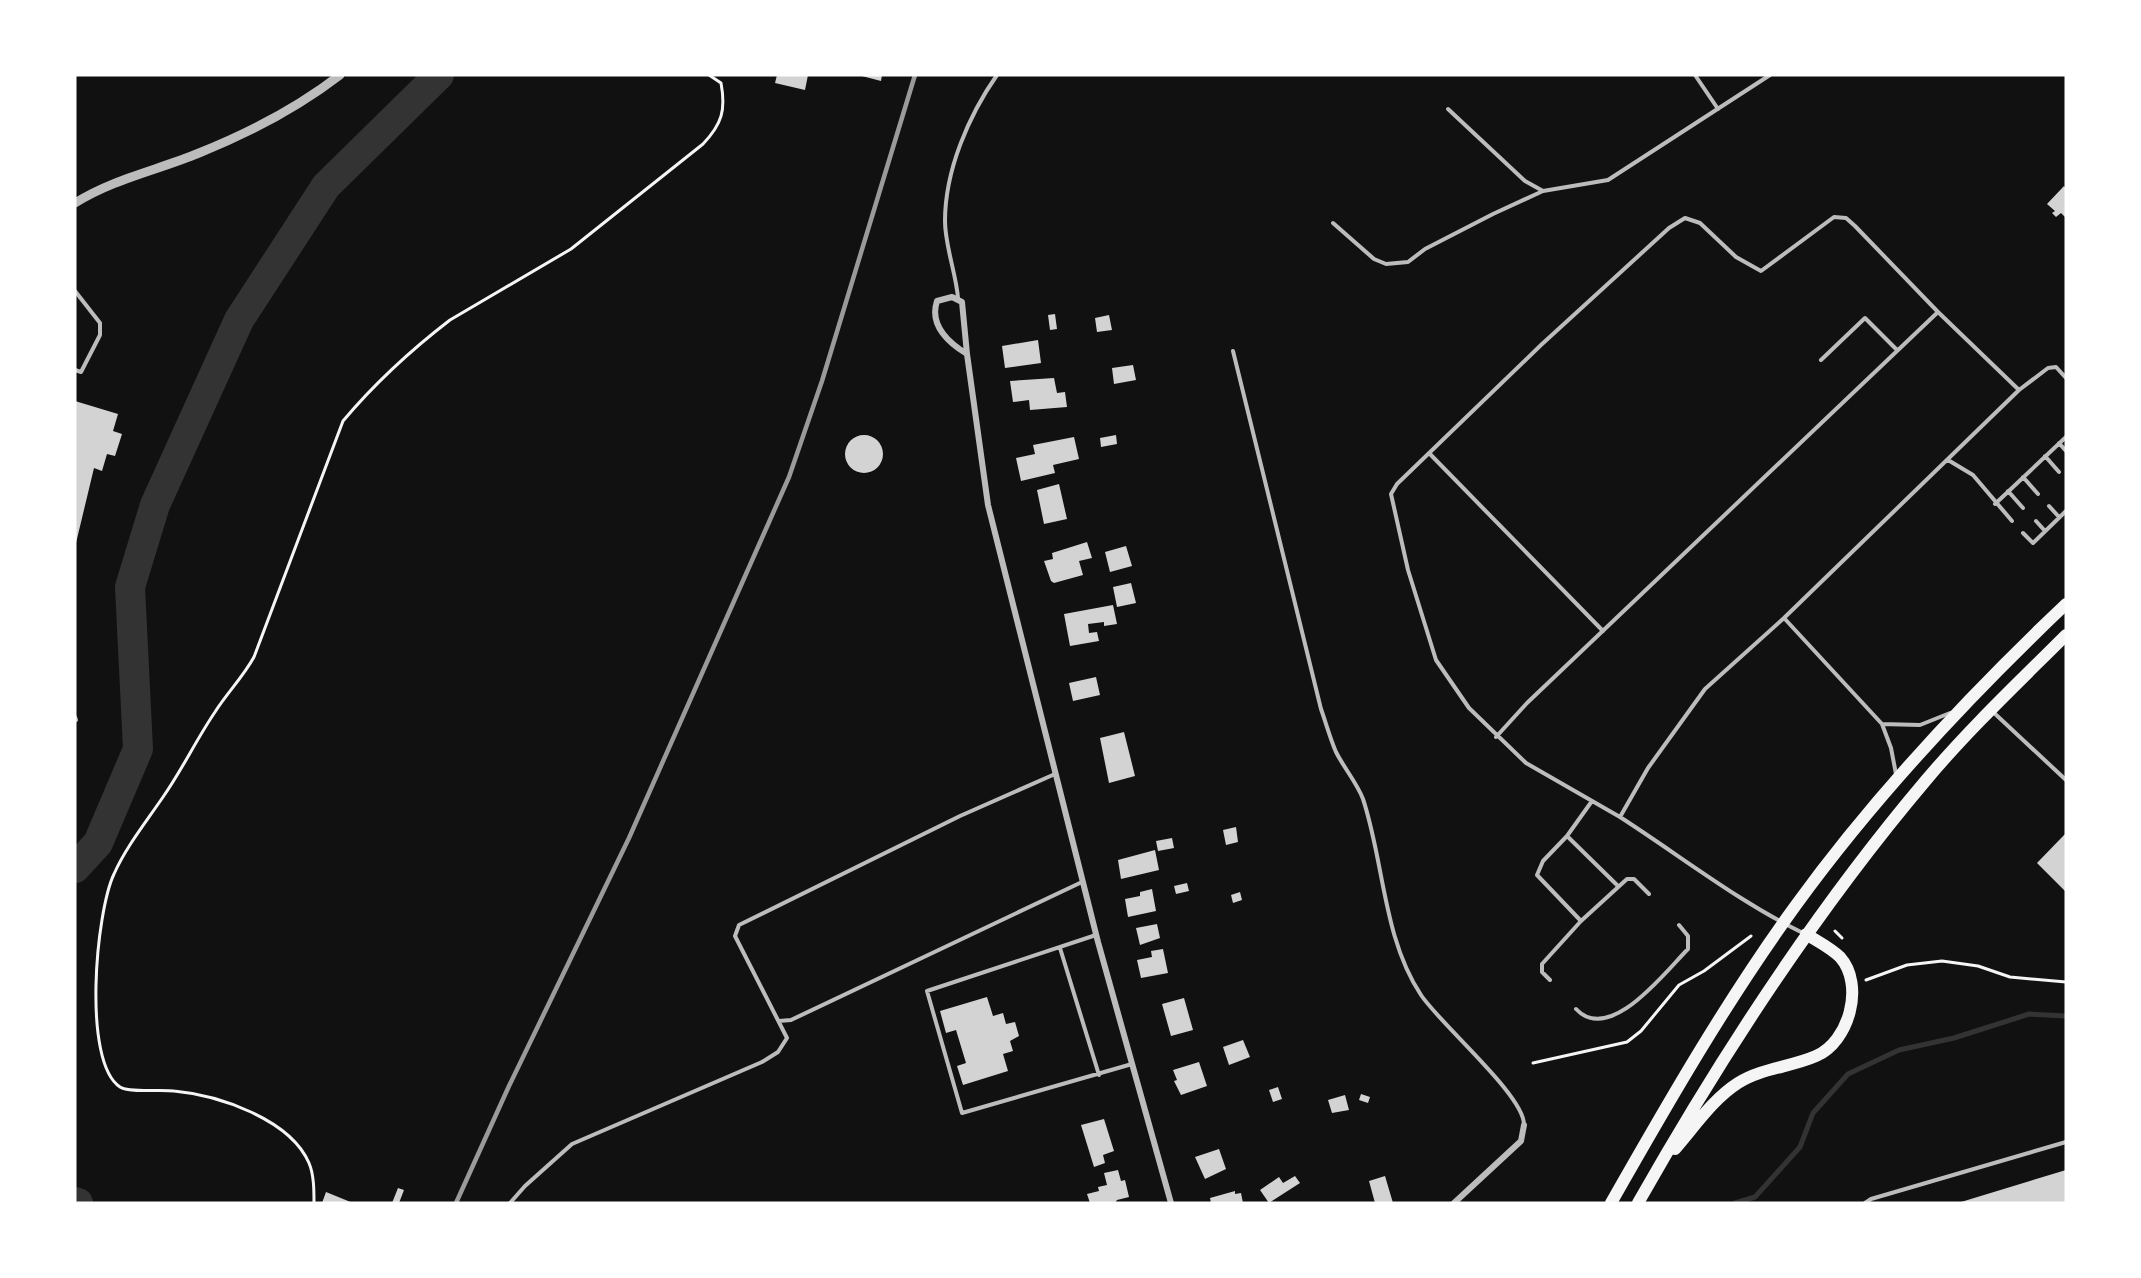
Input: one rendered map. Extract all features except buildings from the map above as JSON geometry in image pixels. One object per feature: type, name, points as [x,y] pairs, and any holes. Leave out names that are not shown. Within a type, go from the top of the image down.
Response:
[{"type":"main road","points":[[1611,1203],[1695,1057],[1827,864],[1895,781],[1961,708],[2066,604]]},
{"type":"main road","points":[[1638,1203],[1727,1050],[1806,934],[1928,777],[2066,635]]},
{"type":"main road","points":[[1655,1173],[1721,1095],[1740,1082],[1758,1074],[1815,1057],[1835,1042],[1850,1012],[1850,977],[1840,957],[1806,934]]},
{"type":"street","points":[[75,203],[140,174],[198,154],[240,136],[282,114],[340,75]]},
{"type":"street","points":[[967,354],[952,344],[935,319],[937,301],[941,298],[958,298],[964,310],[967,354],[988,505],[1096,935],[1172,1203]]},
{"type":"street","points":[[1454,1203],[1521,1141],[1524,1125]]},
{"type":"lane","points":[[958,298],[945,222],[948,189],[961,144],[981,98],[997,75]]},
{"type":"lane","points":[[1695,75],[1718,110]]},
{"type":"lane","points":[[1333,223],[1374,260],[1398,265],[1408,262],[1425,249],[1543,191],[1608,180],[1770,75]]},
{"type":"lane","points":[[1448,109],[1525,181],[1543,191]]},
{"type":"lane","points":[[1806,934],[1731,893],[1702,870],[1620,817],[1526,763],[1496,737],[1469,708],[1436,660],[1408,570],[1391,494],[1397,484],[1540,345],[1669,228],[1685,218],[1700,223],[1736,257],[1761,271],[1834,217],[1846,218],[2019,390]]},
{"type":"lane","points":[[75,291],[100,323],[100,335],[81,372],[75,370]]},
{"type":"lane","points":[[1496,737],[1527,703],[1938,312]]},
{"type":"lane","points":[[1821,360],[1865,318],[1897,350]]},
{"type":"lane","points":[[1233,351],[1321,709],[1336,751],[1362,798],[1405,965],[1421,995],[1433,1011],[1515,1100],[1524,1125]]},
{"type":"lane","points":[[1620,817],[1648,768],[1705,689],[1784,618],[1818,582],[2019,390],[2048,368],[2056,367],[2066,378]]},
{"type":"lane","points":[[1995,504],[2066,437]]},
{"type":"lane","points":[[2059,443],[2066,451]]},
{"type":"lane","points":[[1430,453],[1603,631]]},
{"type":"lane","points":[[2045,456],[2059,472]]},
{"type":"lane","points":[[1948,460],[1973,476],[2012,521]]},
{"type":"lane","points":[[2023,477],[2038,494]]},
{"type":"lane","points":[[2008,491],[2023,508]]},
{"type":"lane","points":[[2049,506],[2059,517]]},
{"type":"lane","points":[[2023,533],[2033,543],[2066,511]]},
{"type":"lane","points":[[2036,521],[2045,531]]},
{"type":"lane","points":[[1784,618],[1882,724],[1896,768],[1895,781]]},
{"type":"lane","points":[[1882,724],[1920,725],[1961,708]]},
{"type":"lane","points":[[1991,710],[2066,780]]},
{"type":"lane","points":[[510,1203],[525,1186],[572,1144],[762,1062],[778,1052],[787,1038],[735,936],[739,925],[960,816],[1056,774]]},
{"type":"lane","points":[[1581,921],[1537,874],[1543,861],[1567,836],[1592,801]]},
{"type":"lane","points":[[1567,836],[1618,886]]},
{"type":"lane","points":[[1550,980],[1542,972],[1542,964],[1546,957],[1618,886],[1627,879],[1634,879],[1649,894]]},
{"type":"lane","points":[[778,1021],[791,1020],[1083,882]]},
{"type":"lane","points":[[1576,1009],[1583,1016],[1607,1019],[1626,1010],[1688,949],[1688,936],[1679,925]]},
{"type":"lane","points":[[1096,935],[927,991],[962,1113],[1132,1064]]},
{"type":"lane","points":[[1060,948],[1099,1075]]},
{"type":"lane","points":[[1864,1203],[1871,1199],[2066,1142]]},
{"type":"path","points":[[314,1203],[309,1164],[298,1144],[279,1127],[202,1094],[122,1089],[108,1077],[102,1061],[95,1006],[102,909],[113,875],[188,760],[216,710],[240,682],[254,657],[343,421],[367,393],[450,320],[571,249],[703,144],[715,131],[724,115],[721,83],[710,75]]},
{"type":"path","points":[[1835,931],[1847,943]]},
{"type":"path","points":[[1533,1063],[1628,1042],[1641,1031],[1679,985],[1704,971],[1751,936]]},
{"type":"path","points":[[1863,973],[1864,980],[1907,965],[1942,961],[1978,966],[2010,977],[2066,982]]},
{"type":"waterway","points":[[75,868],[98,843],[138,749],[130,587],[155,505],[239,320],[326,186],[439,75]]},
{"type":"waterway","points":[[1735,1203],[1755,1197],[1800,1147],[1813,1113],[1848,1074],[1899,1050],[1954,1038],[2029,1014],[2066,1016]]},
{"type":"railway","points":[[456,1203],[509,1086],[629,838],[789,477],[822,381],[915,75]]}]
